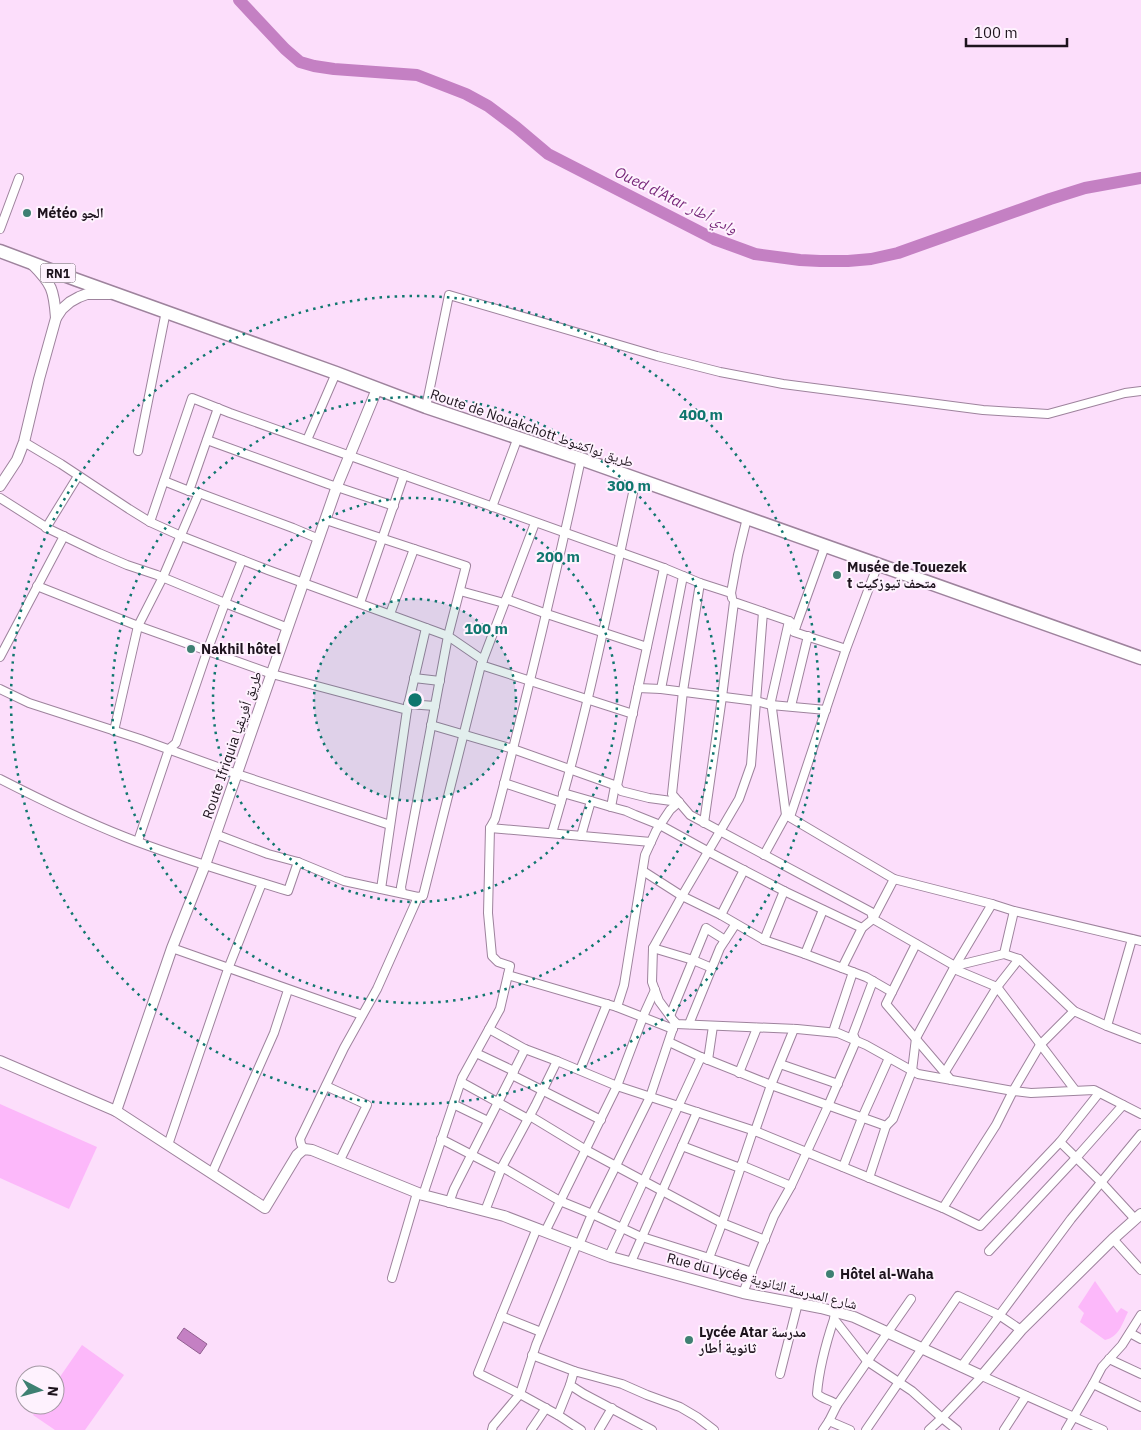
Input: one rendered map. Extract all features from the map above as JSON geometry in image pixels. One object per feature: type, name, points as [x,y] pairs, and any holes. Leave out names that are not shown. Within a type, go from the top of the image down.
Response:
[{"type":"highway","name":"Route de Nouakchott طريق نواكشوط","points":[[0,251],[426,407],[581,459],[1141,658]]},
{"type":"street","points":[[0,229],[19,178]]},
{"type":"street","points":[[0,486],[17,460],[24,442],[56,318],[51,286],[31,263]]},
{"type":"street","points":[[56,318],[66,305],[79,297],[97,293],[116,294]]},
{"type":"street","points":[[426,407],[449,295],[657,356],[720,372],[783,384],[983,410],[1048,414],[1125,393],[1141,391]]},
{"type":"street","points":[[138,451],[166,312]]},
{"type":"street","points":[[307,440],[336,373]]},
{"type":"street","name":"Route Ifriquia طريق أفريقيا","points":[[116,1111],[172,948],[205,865],[337,486],[377,389]]},
{"type":"street","points":[[150,522],[192,398],[731,593]]},
{"type":"street","points":[[190,491],[218,408]]},
{"type":"street","points":[[492,507],[518,437]]},
{"type":"street","points":[[207,440],[394,506]]},
{"type":"street","points":[[24,442],[61,464],[128,509],[150,522],[181,536],[448,636],[482,663],[530,681],[633,714]]},
{"type":"street","points":[[392,1278],[460,1082],[500,1009],[508,975],[510,966],[498,962],[492,956],[488,913],[490,828],[504,784],[547,614],[581,459]]},
{"type":"street","points":[[360,603],[404,475]]},
{"type":"street","points":[[46,528],[78,476]]},
{"type":"street","points":[[552,833],[587,699],[636,479]]},
{"type":"street","points":[[164,480],[319,539]]},
{"type":"street","points":[[114,731],[138,626],[163,577],[200,493]]},
{"type":"street","points":[[0,498],[46,528],[126,565],[163,577],[288,628]]},
{"type":"street","points":[[704,823],[734,602],[731,593],[747,518]]},
{"type":"street","points":[[326,520],[382,540],[466,566],[448,636],[401,887],[402,893]]},
{"type":"street","points":[[215,834],[268,854],[298,862],[344,881],[418,897],[423,896],[482,663],[535,523]]},
{"type":"street","points":[[0,657],[64,536]]},
{"type":"street","points":[[788,816],[771,701],[793,624],[825,546]]},
{"type":"street","points":[[390,614],[414,549]]},
{"type":"street","points":[[138,841],[169,749],[176,743],[207,650],[242,560]]},
{"type":"street","points":[[764,855],[788,816],[846,649],[878,564]]},
{"type":"street","points":[[610,807],[633,714],[664,568]]},
{"type":"street","points":[[661,689],[683,576]]},
{"type":"street","points":[[700,583],[683,691],[672,794],[690,815],[871,912],[872,919]]},
{"type":"street","points":[[37,586],[138,626],[272,674],[407,707],[435,706]]},
{"type":"street","points":[[460,591],[505,601],[648,647]]},
{"type":"street","points":[[734,602],[793,624]]},
{"type":"street","points":[[673,1022],[659,1001],[652,982],[653,948],[739,799],[751,765],[763,612]]},
{"type":"street","points":[[793,624],[794,632],[846,649]]},
{"type":"street","points":[[381,889],[407,707],[426,628]]},
{"type":"street","points":[[791,706],[808,636]]},
{"type":"street","points":[[414,678],[440,681]]},
{"type":"street","points":[[638,688],[683,691],[756,701],[771,705],[826,710]]},
{"type":"street","points":[[0,689],[29,703],[390,825]]},
{"type":"street","points":[[431,724],[513,749],[616,786],[621,791],[649,798],[679,802]]},
{"type":"street","points":[[0,779],[53,806],[138,841],[205,865],[288,891],[298,862]]},
{"type":"street","points":[[504,784],[561,802]]},
{"type":"street","points":[[563,793],[626,811],[660,825],[784,891],[862,928]]},
{"type":"street","points":[[581,836],[591,801]]},
{"type":"street","points":[[617,1007],[624,985],[645,855],[660,825],[670,810],[679,802]]},
{"type":"street","points":[[788,816],[894,879],[1014,911],[1141,941]]},
{"type":"street","points":[[490,828],[651,842]]},
{"type":"street","points":[[721,915],[744,870]]},
{"type":"street","points":[[643,872],[682,896],[721,915],[735,925],[764,940],[866,977],[892,992]]},
{"type":"street","points":[[842,968],[862,928],[872,919],[894,879]]},
{"type":"street","points":[[168,1145],[228,968],[262,883]]},
{"type":"street","points":[[764,940],[784,891]]},
{"type":"street","points":[[0,1061],[116,1111],[265,1208],[297,1156],[304,1148],[300,1139],[376,989],[418,897]]},
{"type":"street","points":[[869,1178],[886,1126],[893,1119],[912,1071],[916,1038],[992,904]]},
{"type":"street","points":[[805,954],[824,910]]},
{"type":"street","points":[[1004,954],[1014,911]]},
{"type":"street","points":[[872,919],[954,968],[997,987],[1075,1090]]},
{"type":"street","points":[[689,1024],[720,948],[735,925]]},
{"type":"street","points":[[492,1430],[493,1426],[520,1394],[532,1355],[578,1244],[650,1097],[669,1042],[673,1022],[693,960],[706,928],[725,940]]},
{"type":"street","points":[[1107,1026],[1132,939]]},
{"type":"street","points":[[916,944],[886,1004],[951,1080]]},
{"type":"street","points":[[172,948],[362,1015]]},
{"type":"street","points":[[653,948],[712,968]]},
{"type":"street","points":[[954,968],[1004,954],[1019,958],[1074,1011],[1141,1039]]},
{"type":"street","points":[[944,1072],[997,987],[1019,958]]},
{"type":"street","points":[[833,1032],[853,972]]},
{"type":"street","points":[[508,975],[617,1007],[643,1018],[676,1024],[794,1029],[838,1033],[918,1074],[1031,1093],[1094,1090],[1141,1114]]},
{"type":"street","points":[[743,1293],[774,1216],[791,1186],[856,1041],[853,1034],[873,981]]},
{"type":"street","points":[[212,1173],[274,1033],[288,990]]},
{"type":"street","points":[[582,1430],[546,1408],[478,1373],[500,1316],[541,1230],[560,1201],[617,1086],[655,990]]},
{"type":"street","points":[[580,1070],[607,1004]]},
{"type":"street","points":[[943,1208],[996,1125],[1040,1045],[1074,1011]]},
{"type":"street","points":[[609,1256],[678,1107],[704,1059],[713,1026]]},
{"type":"street","points":[[739,1073],[757,1028]]},
{"type":"street","points":[[489,1029],[525,1049],[617,1086],[755,1131],[797,1147],[943,1208],[980,1226],[1060,1142],[1099,1093]]},
{"type":"street","points":[[709,1258],[752,1134],[755,1131],[794,1029]]},
{"type":"street","points":[[669,1042],[739,1073],[886,1126]]},
{"type":"street","points":[[450,1202],[454,1189],[525,1049]]},
{"type":"street","points":[[476,1053],[542,1091],[601,1120]]},
{"type":"street","points":[[843,1167],[862,1118],[889,1058]]},
{"type":"street","points":[[485,1211],[502,1168],[557,1061]]},
{"type":"street","points":[[780,1064],[838,1084]]},
{"type":"street","points":[[460,1082],[722,1223],[765,1240]]},
{"type":"street","points":[[326,1086],[367,1105],[340,1160]]},
{"type":"street","points":[[453,1104],[488,1121]]},
{"type":"street","points":[[989,1251],[1123,1105]]},
{"type":"street","points":[[631,1262],[696,1112]]},
{"type":"street","points":[[962,1367],[1071,1219],[1141,1134]]},
{"type":"street","points":[[441,1139],[502,1168],[560,1201],[642,1237],[752,1272]]},
{"type":"street","points":[[929,1430],[982,1376],[1021,1330],[1138,1216],[1060,1142]]},
{"type":"street","points":[[682,1146],[741,1166],[791,1186]]},
{"type":"street","name":"Rue du Lycée شارع المدرسة الثانوية","points":[[304,1148],[340,1160],[420,1194],[504,1216],[609,1256],[743,1293],[798,1303],[834,1315],[854,1317],[982,1376]]},
{"type":"street","points":[[1113,1239],[1141,1270]]},
{"type":"street","points":[[866,1430],[958,1296],[999,1315],[1021,1330]]},
{"type":"street","points":[[824,1430],[836,1405],[911,1299]]},
{"type":"street","points":[[780,1374],[798,1303]]},
{"type":"street","points":[[834,1315],[867,1361],[912,1390],[957,1430]]},
{"type":"street","points":[[834,1315],[818,1381],[818,1394],[822,1399],[836,1405]]},
{"type":"street","points":[[1066,1430],[1102,1367],[1122,1345],[1141,1315]]},
{"type":"street","points":[[500,1316],[541,1332]]},
{"type":"street","points":[[1130,1333],[1141,1339]]},
{"type":"street","points":[[532,1355],[574,1371],[622,1384],[680,1407],[714,1430]]},
{"type":"street","points":[[1109,1359],[1141,1374]]},
{"type":"street","points":[[558,1415],[574,1371]]},
{"type":"street","points":[[982,1376],[1103,1430]]},
{"type":"street","points":[[1094,1384],[1141,1407]]},
{"type":"street","points":[[570,1385],[652,1430]]},
{"type":"street","points":[[1004,1430],[1026,1396]]},
{"type":"street","points":[[531,1430],[546,1408]]},
{"type":"street","points":[[599,1430],[612,1408]]},
{"type":"street","points":[[829,1421],[850,1430]]},
{"type":"shaded area","points":[[0,1104],[97,1147],[69,1209],[0,1178]]},
{"type":"shaded area","points":[[1095,1281],[1117,1313],[1121,1308],[1128,1312],[1117,1333],[1105,1340],[1080,1322],[1084,1313],[1078,1307]]},
{"type":"shaded area","points":[[184,1328],[207,1344],[200,1354],[177,1338]]},
{"type":"shaded area","points":[[82,1345],[124,1375],[85,1430],[55,1430],[33,1415],[65,1415],[65,1370]]},
{"type":"waterway","name":"Oued d'Atar وادي أطار","points":[[239,0],[285,49],[300,62],[334,69],[417,75],[466,94],[488,106],[548,154],[714,239],[755,254],[820,261],[871,259],[898,253],[1085,188],[1141,178]]},
{"type":"place","name":"Météo الجو","points":[[27,213]]},
{"type":"place","name":"Musée de Touezek t متحف تيوزكيت","points":[[837,575]]},
{"type":"place","name":"Nakhil hôtel","points":[[191,649]]},
{"type":"place","name":"Hôtel al-Waha","points":[[830,1274]]},
{"type":"place","name":"Lycée Atar مدرسة ثانوية أطار","points":[[689,1340]]}]
